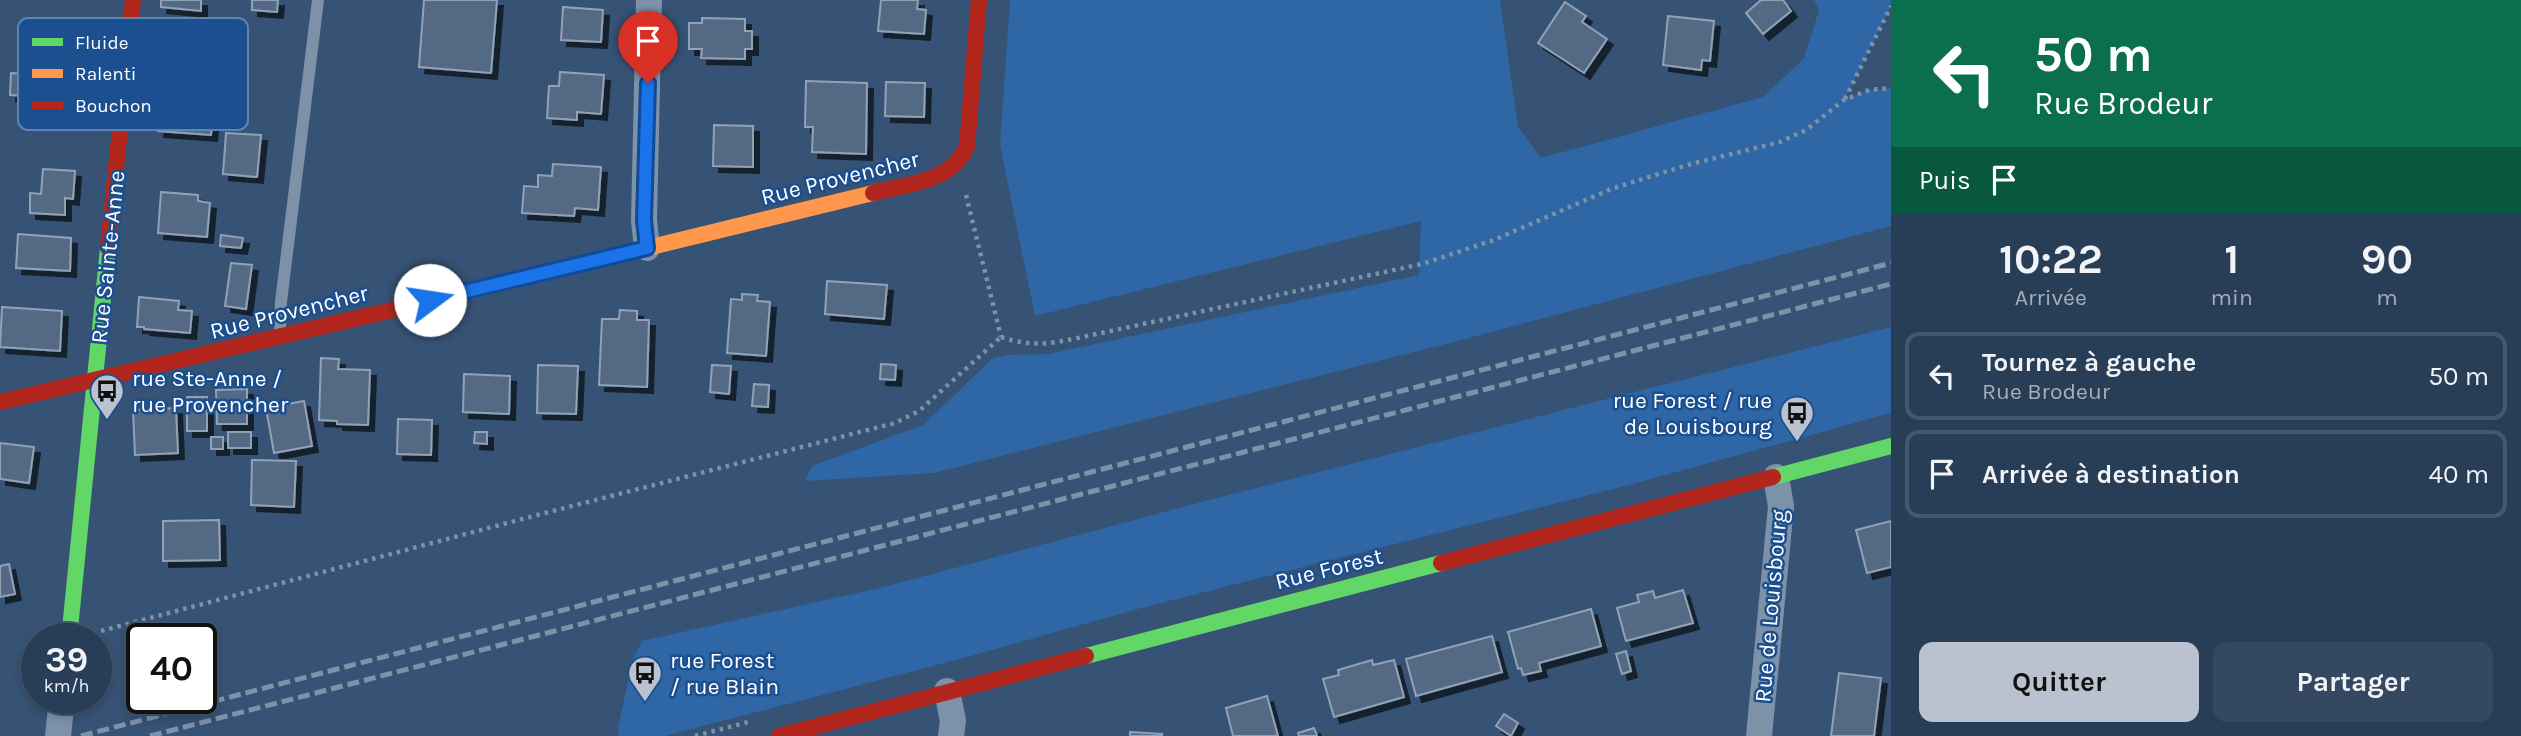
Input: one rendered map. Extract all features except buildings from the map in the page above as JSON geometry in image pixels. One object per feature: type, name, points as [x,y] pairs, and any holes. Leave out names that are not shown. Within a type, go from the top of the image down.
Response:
[{"type":"street","name":"Rue Sainte-Anne","points":[[131,18],[133,0]]},
{"type":"street","points":[[647,248],[644,220],[649,0]]},
{"type":"street","name":"Rue Provencher","points":[[0,402],[280,338],[920,183],[953,169],[964,154],[968,137],[979,0]]},
{"type":"street","name":"Rue Sainte-Anne","points":[[71,623],[120,130]]},
{"type":"street","name":"Rue Forest","points":[[779,736],[1891,446]]},
{"type":"street","name":"Rue de Louisbourg","points":[[1759,736],[1781,506],[1776,477]]},
{"type":"street","points":[[947,691],[953,722],[951,736]]},
{"type":"street","points":[[58,736],[60,714]]},
{"type":"lane","points":[[280,338],[281,302],[318,0]]},
{"type":"path","points":[[1844,100],[1891,6]]},
{"type":"path","points":[[1001,337],[1023,344],[1078,338],[1422,264],[1494,240],[1611,189],[1687,165],[1780,142],[1806,130],[1844,100],[1869,90],[1891,89]]},
{"type":"path","points":[[965,190],[1001,337]]},
{"type":"path","points":[[112,628],[895,423],[919,411],[1001,337]]},
{"type":"shaded area","points":[[1010,0],[1500,0],[1518,127],[1541,158],[1763,97],[1804,58],[1819,10],[1814,0],[1891,0],[1891,6],[1845,99],[1869,90],[1891,88],[1891,226],[1442,345],[934,473],[805,481],[812,466],[923,425],[992,359],[1006,355],[1048,354],[1419,275],[1421,221],[1035,316],[1000,145]]},
{"type":"shaded area","points":[[1891,327],[1891,413],[1633,484],[1141,608],[971,656],[665,736],[619,736],[618,728],[633,659],[642,641],[884,587],[1205,501]]},
{"type":"railway","points":[[81,736],[1891,263]]},
{"type":"railway","points":[[150,736],[1891,284]]},
{"type":"traffic: fast","points":[[71,623],[108,248]]},
{"type":"traffic: fast","points":[[1773,477],[1891,446]]},
{"type":"traffic: fast","points":[[1086,656],[1441,563]]},
{"type":"traffic: slow","points":[[405,307],[873,193]]},
{"type":"traffic: jam","points":[[131,18],[133,0]]},
{"type":"traffic: jam","points":[[873,193],[939,175],[960,158],[967,146],[979,0]]},
{"type":"traffic: jam","points":[[108,248],[120,130]]},
{"type":"traffic: jam","points":[[0,402],[405,307]]},
{"type":"traffic: jam","points":[[1441,563],[1773,477]]},
{"type":"traffic: jam","points":[[779,736],[1086,656]]},
{"type":"place","name":"rue Ste-Anne / rue Provencher","points":[[107,421]]},
{"type":"place","name":"rue Forest / rue de Louisbourg","points":[[1797,443]]},
{"type":"place","name":"rue Forest / rue Blain","points":[[645,703]]},
{"type":"route","points":[[430,300],[647,248],[644,220],[648,83]]}]
